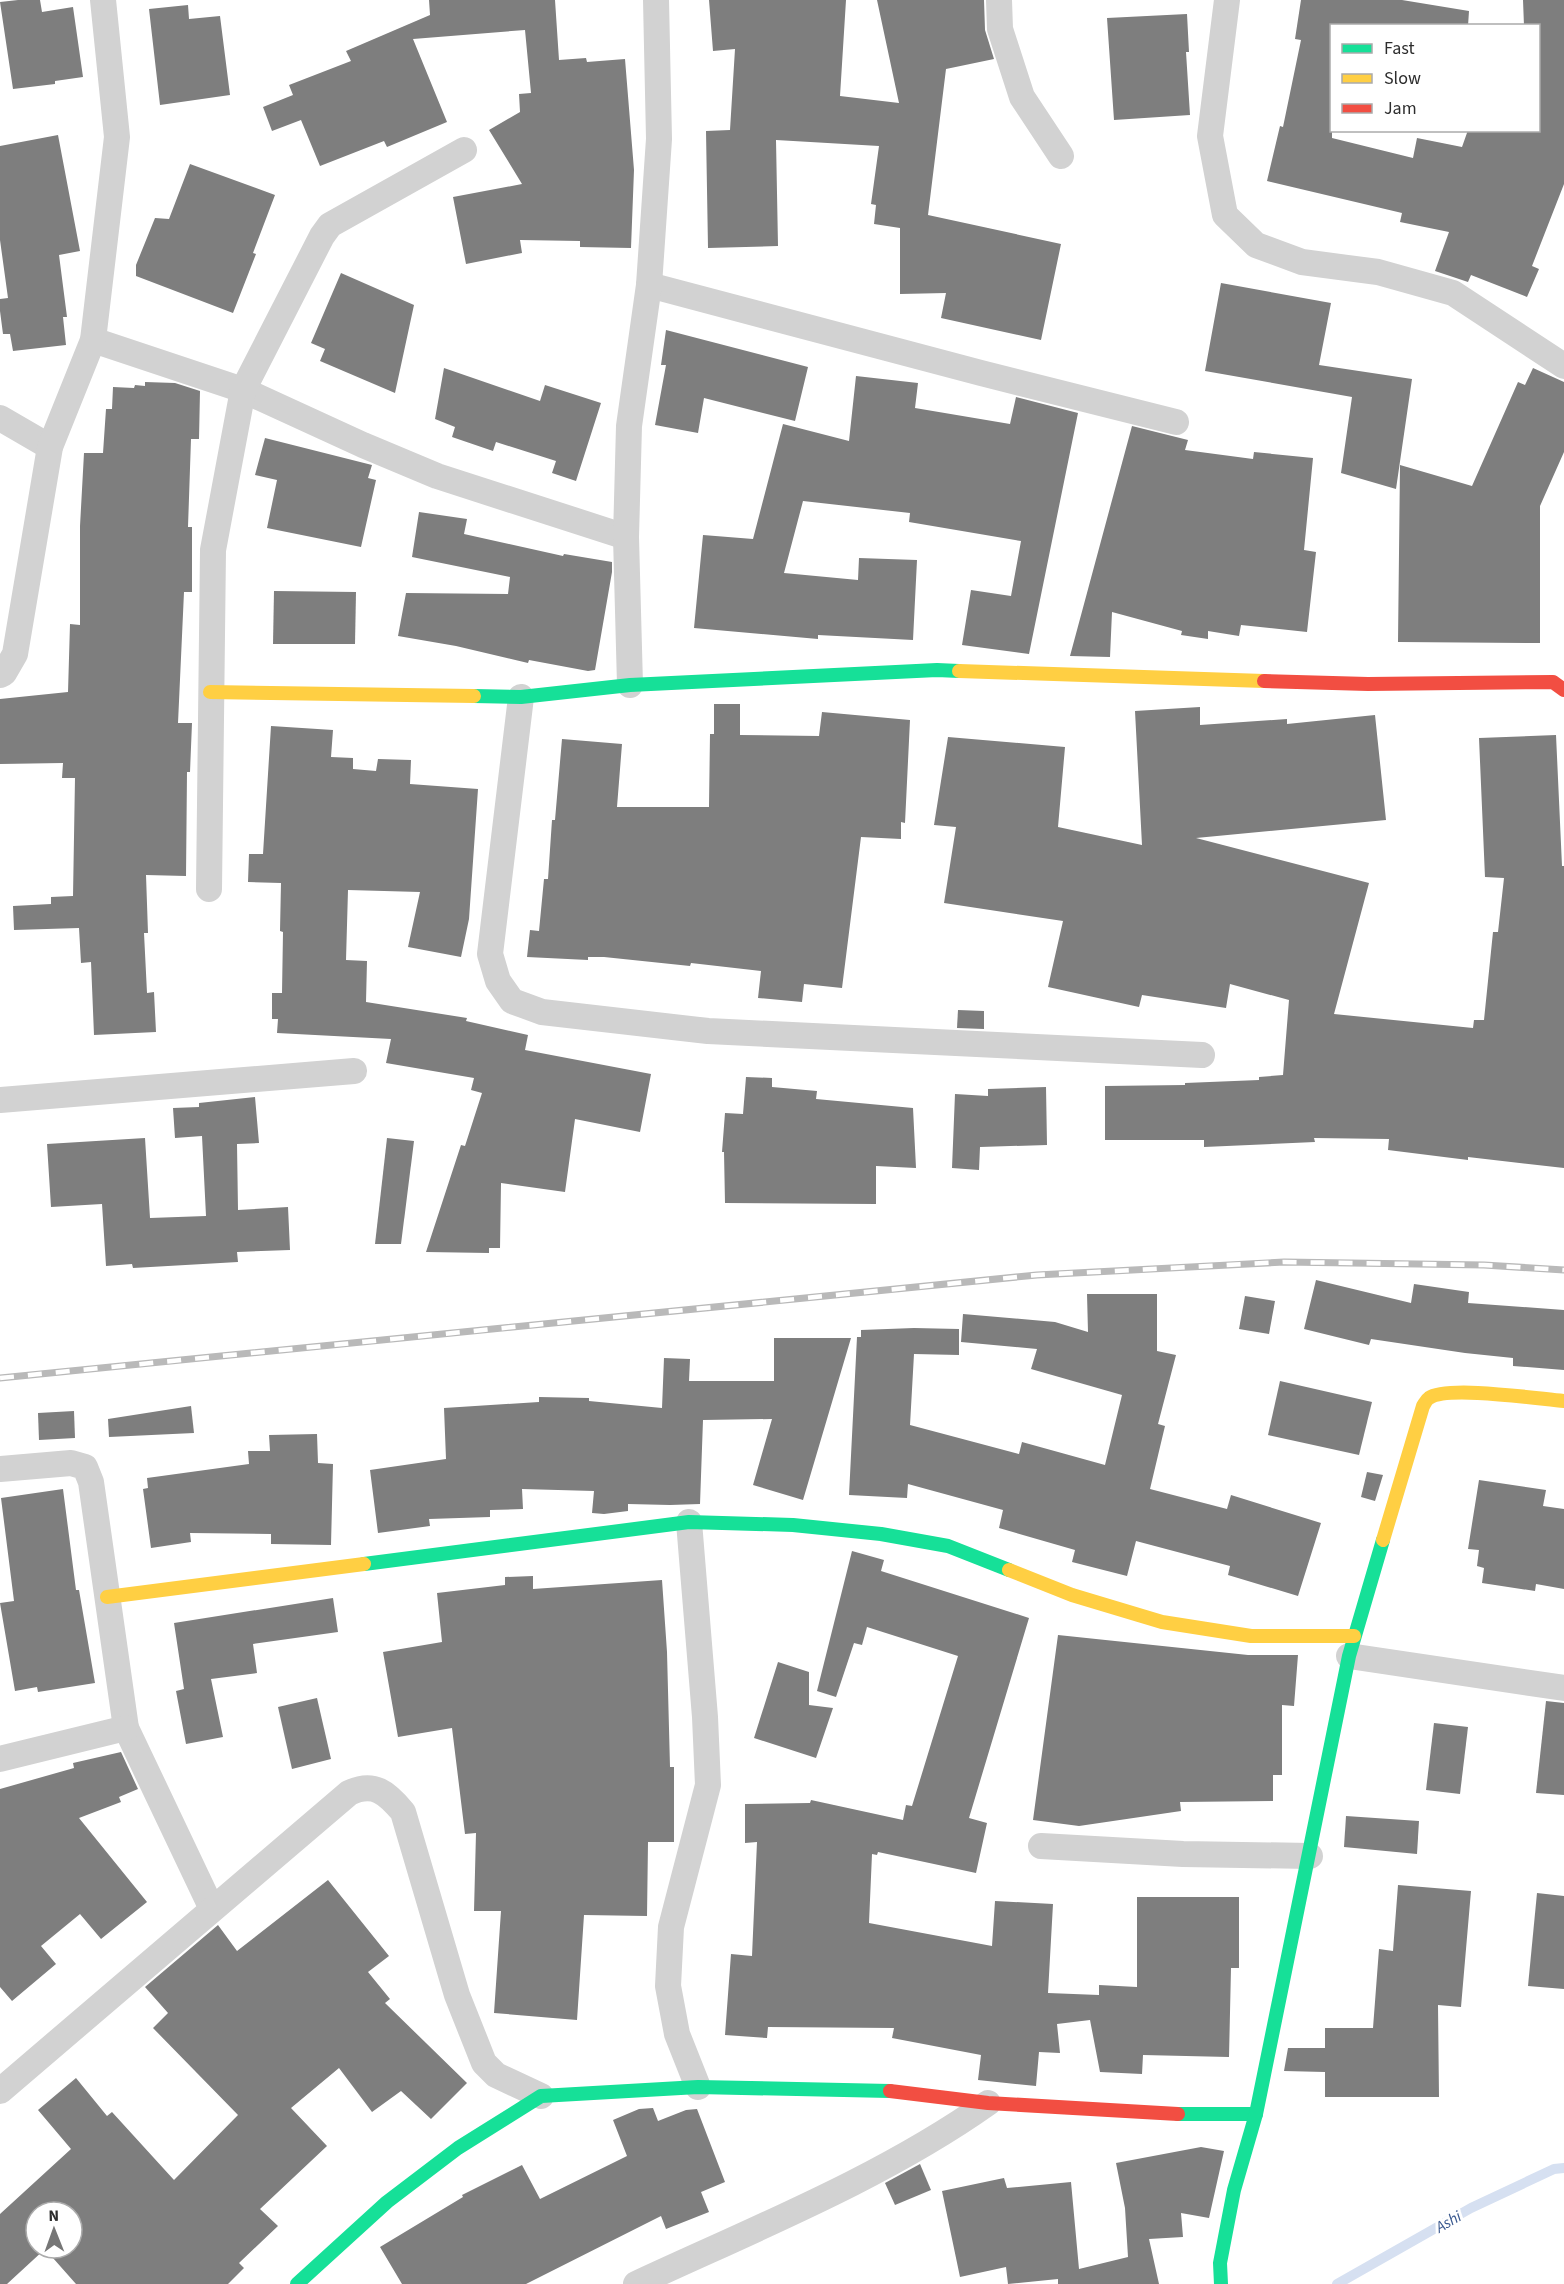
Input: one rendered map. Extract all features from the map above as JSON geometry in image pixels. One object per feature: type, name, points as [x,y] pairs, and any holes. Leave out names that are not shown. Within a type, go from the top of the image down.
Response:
[{"type":"street","points":[[0,675],[4,674],[15,654],[50,447],[93,340],[117,137],[103,0]]},
{"type":"street","points":[[630,685],[626,537],[629,426],[649,285],[658,139],[656,0]]},
{"type":"street","points":[[999,0],[1000,29],[1022,97],[1061,156]]},
{"type":"street","points":[[1227,0],[1210,136],[1226,215],[1256,245],[1302,262],[1378,272],[1453,293],[1564,366]]},
{"type":"street","points":[[209,889],[213,550],[243,390],[330,225],[464,150]]},
{"type":"street","points":[[649,285],[1176,422]]},
{"type":"street","points":[[93,340],[243,390],[437,476],[626,537]]},
{"type":"street","points":[[0,418],[50,447]]},
{"type":"street","points":[[210,692],[521,698],[630,685],[937,670],[1368,684],[1560,681]]},
{"type":"street","points":[[521,698],[490,954],[498,981],[512,1002],[542,1012],[708,1030],[1202,1055]]},
{"type":"street","points":[[0,1100],[354,1071]]},
{"type":"street","points":[[1221,2284],[1220,2263],[1233,2190],[1256,2114],[1352,1646],[1423,1406],[1429,1398],[1445,1393],[1478,1393],[1564,1401]]},
{"type":"street","points":[[0,1469],[71,1463],[85,1467],[92,1482],[126,1728],[212,1909]]},
{"type":"street","points":[[689,1522],[705,1717],[708,1785],[671,1927],[668,1986],[677,2034],[698,2087]]},
{"type":"street","points":[[107,1597],[689,1522],[793,1525],[882,1534],[948,1546],[1072,1595],[1162,1622],[1251,1636],[1352,1646],[1564,1688]]},
{"type":"street","points":[[0,1759],[126,1728]]},
{"type":"street","points":[[0,2091],[349,1793],[362,1787],[375,1790],[391,1798],[403,1812],[457,1995],[484,2063],[496,2075],[541,2097]]},
{"type":"street","points":[[1041,1846],[1183,1854],[1310,1856]]},
{"type":"street","points":[[297,2284],[387,2202],[458,2148],[541,2097],[698,2087],[890,2091],[988,2103],[1185,2114],[1256,2114]]},
{"type":"street","points":[[636,2284],[874,2172],[948,2132],[988,2103]]},
{"type":"building","points":[[40,0],[42,12],[73,7],[83,77],[55,81],[55,84],[13,89],[0,2]]},
{"type":"building","points":[[429,0],[555,0],[559,60],[586,58],[587,62],[625,59],[634,170],[631,248],[580,247],[580,241],[520,240],[522,253],[466,264],[453,197],[522,184],[489,130],[520,112],[519,94],[531,93],[525,30],[413,39],[447,122],[387,147],[384,141],[320,166],[301,120],[272,131],[263,107],[293,95],[289,85],[351,61],[346,51],[430,15]]},
{"type":"building","points":[[709,0],[846,0],[840,96],[899,103],[877,0],[984,0],[985,30],[994,59],[946,69],[928,215],[1061,244],[1041,340],[941,318],[946,293],[900,294],[900,228],[874,224],[876,205],[871,204],[879,146],[776,140],[778,246],[708,248],[706,131],[730,130],[735,49],[713,51]]},
{"type":"building","points":[[1301,0],[1402,0],[1469,11],[1468,24],[1330,24],[1330,132],[1332,132],[1332,138],[1413,158],[1417,138],[1462,147],[1467,132],[1540,132],[1540,24],[1524,24],[1523,0],[1564,0],[1564,184],[1532,266],[1539,269],[1527,297],[1471,275],[1468,282],[1435,271],[1449,232],[1400,222],[1402,213],[1267,181],[1280,126],[1283,127],[1301,40],[1295,39]]},
{"type":"building","points":[[188,5],[189,19],[220,16],[230,95],[160,105],[149,9]]},
{"type":"building","points":[[1187,14],[1189,52],[1186,52],[1190,115],[1114,120],[1107,18]]},
{"type":"building","points":[[58,135],[80,251],[59,255],[67,317],[63,317],[66,345],[13,351],[10,334],[3,334],[0,311],[0,299],[8,298],[0,240],[0,146]]},
{"type":"building","points":[[190,164],[275,195],[253,253],[256,254],[233,313],[136,276],[136,265],[155,218],[169,219]]},
{"type":"building","points":[[341,273],[414,305],[395,393],[320,361],[325,349],[311,343]]},
{"type":"building","points":[[1221,283],[1331,303],[1319,365],[1412,379],[1396,489],[1341,473],[1352,397],[1205,371]]},
{"type":"building","points":[[666,330],[808,367],[795,421],[704,398],[698,433],[655,425],[666,365],[661,365]]},
{"type":"building","points":[[444,368],[540,401],[545,385],[601,403],[576,481],[552,473],[556,461],[496,442],[493,451],[452,437],[455,427],[435,419]]},
{"type":"building","points":[[1533,368],[1564,382],[1564,452],[1540,506],[1540,643],[1398,642],[1400,465],[1472,486],[1518,382],[1525,385]]},
{"type":"building","points":[[856,376],[918,383],[915,408],[1010,424],[1016,397],[1078,413],[1029,654],[962,645],[971,590],[1011,596],[1021,541],[909,522],[910,513],[803,501],[784,573],[858,580],[859,558],[917,560],[913,640],[818,635],[818,639],[694,628],[703,535],[753,539],[783,424],[849,441]]},
{"type":"building","points":[[145,382],[175,383],[200,391],[199,439],[191,439],[188,527],[192,527],[192,592],[184,592],[178,723],[192,723],[190,772],[187,772],[186,876],[146,875],[148,933],[144,933],[147,993],[154,992],[156,1032],[94,1035],[91,962],[81,963],[79,928],[14,930],[13,906],[51,904],[51,897],[73,896],[75,778],[62,778],[63,763],[0,764],[0,699],[68,692],[70,624],[80,625],[80,526],[84,453],[103,453],[106,409],[112,409],[113,387],[134,388],[135,385],[145,386]]},
{"type":"building","points":[[1132,426],[1188,440],[1185,450],[1253,459],[1254,452],[1313,458],[1304,550],[1316,552],[1307,632],[1241,625],[1239,636],[1208,631],[1208,639],[1181,635],[1182,631],[1112,612],[1110,657],[1070,656]]},
{"type":"building","points":[[265,438],[372,465],[368,478],[376,480],[361,547],[267,528],[277,480],[255,475]]},
{"type":"building","points":[[419,512],[467,519],[464,534],[563,556],[564,554],[612,562],[595,670],[588,671],[529,660],[528,663],[456,646],[398,636],[406,593],[508,594],[510,577],[412,557]]},
{"type":"building","points":[[274,591],[356,592],[355,644],[273,644]]},
{"type":"building","points":[[714,704],[740,704],[740,735],[819,736],[822,712],[910,720],[905,823],[901,822],[901,839],[861,837],[842,988],[804,984],[802,1002],[758,998],[761,971],[604,957],[588,957],[588,960],[527,957],[530,930],[539,931],[544,879],[548,879],[552,820],[555,820],[562,739],[622,744],[617,807],[709,807],[710,734],[714,734]]},
{"type":"building","points":[[1200,707],[1200,725],[1287,719],[1287,724],[1375,715],[1386,820],[1196,838],[1369,883],[1334,1014],[1473,1028],[1474,1020],[1484,1020],[1493,932],[1498,932],[1504,878],[1485,877],[1479,738],[1556,735],[1562,866],[1564,866],[1564,1168],[1468,1157],[1468,1160],[1388,1150],[1389,1139],[1314,1138],[1315,1142],[1204,1147],[1204,1140],[1105,1140],[1105,1086],[1185,1085],[1185,1083],[1259,1080],[1259,1077],[1283,1075],[1289,1000],[1230,984],[1226,1008],[1142,995],[1139,1007],[1048,987],[1063,921],[944,903],[956,827],[934,825],[948,737],[1065,747],[1058,827],[1142,845],[1135,711]]},
{"type":"building","points":[[271,726],[333,730],[331,757],[353,758],[353,769],[376,771],[378,759],[411,760],[410,784],[478,789],[469,919],[461,957],[408,947],[420,892],[348,890],[346,960],[367,961],[366,1002],[467,1018],[466,1021],[528,1035],[525,1050],[651,1074],[640,1132],[575,1119],[565,1192],[501,1183],[500,1248],[489,1248],[489,1253],[426,1252],[461,1145],[465,1146],[482,1093],[471,1090],[474,1078],[386,1063],[391,1039],[277,1033],[278,1019],[272,1019],[272,993],[282,993],[281,883],[248,882],[249,854],[263,854]]},
{"type":"building","points":[[958,1010],[984,1011],[984,1029],[957,1028]]},
{"type":"building","points":[[746,1077],[772,1078],[772,1087],[817,1091],[816,1099],[913,1108],[916,1168],[876,1166],[876,1204],[725,1203],[724,1152],[722,1152],[725,1113],[743,1114]]},
{"type":"building","points":[[1046,1087],[1047,1145],[980,1147],[979,1170],[952,1168],[955,1094],[988,1096],[988,1089]]},
{"type":"building","points":[[255,1097],[259,1143],[237,1144],[238,1210],[288,1207],[290,1250],[237,1252],[238,1262],[133,1268],[132,1264],[106,1266],[102,1204],[51,1207],[47,1144],[145,1138],[150,1218],[206,1216],[202,1136],[175,1138],[173,1108],[199,1107],[199,1103]]},
{"type":"building","points":[[387,1138],[414,1141],[401,1244],[375,1244]]},
{"type":"building","points":[[1316,1280],[1411,1303],[1414,1284],[1469,1292],[1468,1303],[1564,1310],[1564,1370],[1513,1366],[1513,1358],[1371,1339],[1369,1345],[1304,1329]]},
{"type":"building","points":[[1087,1294],[1157,1294],[1157,1351],[1176,1355],[1158,1424],[1165,1426],[1150,1489],[1227,1509],[1231,1495],[1321,1523],[1298,1596],[1228,1575],[1230,1566],[1136,1541],[1127,1576],[1072,1562],[1075,1550],[999,1528],[1003,1510],[908,1484],[907,1498],[849,1495],[857,1337],[861,1337],[861,1330],[959,1329],[959,1355],[914,1354],[910,1425],[1019,1454],[1022,1442],[1105,1465],[1122,1395],[1031,1369],[1037,1349],[961,1342],[963,1314],[1055,1322],[1088,1332]]},
{"type":"building","points":[[1245,1296],[1275,1301],[1269,1334],[1239,1329]]},
{"type":"building","points":[[774,1338],[851,1338],[803,1500],[753,1485],[772,1419],[703,1420],[700,1504],[628,1504],[628,1511],[592,1513],[594,1491],[522,1489],[523,1509],[490,1510],[490,1517],[429,1519],[430,1526],[378,1533],[370,1470],[446,1459],[444,1408],[539,1402],[539,1397],[589,1398],[589,1401],[662,1408],[664,1358],[690,1359],[689,1381],[774,1381]]},
{"type":"building","points":[[1280,1381],[1372,1402],[1359,1455],[1268,1435]]},
{"type":"building","points":[[191,1406],[194,1433],[109,1437],[108,1419]]},
{"type":"building","points":[[74,1411],[75,1438],[39,1440],[38,1413]]},
{"type":"building","points":[[317,1434],[318,1463],[333,1464],[331,1545],[271,1544],[271,1534],[190,1533],[191,1542],[151,1548],[143,1489],[148,1488],[147,1478],[249,1464],[248,1451],[270,1451],[269,1435]]},
{"type":"building","points":[[1367,1472],[1383,1475],[1375,1501],[1361,1497]]},
{"type":"building","points":[[1479,1480],[1546,1490],[1543,1506],[1564,1509],[1564,1589],[1536,1584],[1535,1591],[1482,1583],[1484,1568],[1477,1566],[1479,1550],[1468,1549]]},
{"type":"building","points":[[63,1489],[76,1590],[79,1590],[95,1683],[38,1692],[37,1687],[15,1691],[0,1603],[14,1601],[1,1498]]},
{"type":"building","points":[[852,1551],[884,1560],[881,1571],[1029,1618],[969,1818],[987,1823],[976,1873],[878,1852],[877,1855],[872,1854],[869,1923],[992,1946],[995,1901],[1053,1904],[1048,1993],[1099,1995],[1099,1985],[1137,1987],[1137,1897],[1239,1897],[1239,1968],[1231,1968],[1229,2057],[1143,2055],[1142,2074],[1100,2072],[1090,2020],[1057,2024],[1060,2053],[1039,2052],[1036,2086],[978,2080],[981,2055],[892,2038],[894,2028],[768,2027],[767,2038],[725,2035],[731,1954],[752,1956],[757,1842],[745,1843],[745,1804],[810,1803],[811,1800],[903,1820],[906,1805],[912,1806],[958,1656],[867,1627],[862,1645],[854,1643],[836,1697],[817,1691]]},
{"type":"building","points":[[533,1576],[533,1589],[662,1580],[667,1652],[670,1767],[674,1767],[674,1842],[648,1842],[647,1916],[584,1915],[577,2020],[494,2013],[501,1911],[474,1911],[476,1833],[465,1834],[452,1728],[398,1737],[383,1652],[442,1642],[437,1593],[505,1585],[505,1577]]},
{"type":"building","points":[[333,1598],[338,1632],[253,1644],[257,1673],[211,1679],[223,1737],[186,1744],[176,1691],[184,1689],[174,1623]]},
{"type":"building","points":[[1058,1635],[1248,1655],[1298,1655],[1294,1706],[1282,1705],[1282,1775],[1273,1775],[1273,1801],[1180,1802],[1181,1811],[1079,1826],[1033,1820]]},
{"type":"building","points":[[778,1662],[809,1672],[809,1705],[833,1708],[816,1758],[754,1738]]},
{"type":"building","points":[[317,1698],[331,1759],[292,1769],[278,1707]]},
{"type":"building","points":[[1546,1701],[1564,1703],[1564,1795],[1536,1793]]},
{"type":"building","points":[[1434,1723],[1468,1727],[1460,1794],[1426,1790]]},
{"type":"building","points":[[121,1752],[138,1789],[119,1797],[121,1802],[79,1818],[147,1902],[101,1939],[80,1914],[41,1946],[56,1964],[12,2001],[0,1987],[0,1789],[74,1768],[73,1763]]},
{"type":"building","points":[[1346,1816],[1419,1821],[1417,1854],[1344,1847]]},
{"type":"building","points":[[328,1880],[389,1956],[368,1972],[390,1999],[385,2003],[467,2083],[431,2119],[401,2091],[372,2112],[339,2068],[291,2108],[327,2146],[260,2209],[278,2226],[239,2263],[244,2268],[228,2284],[76,2284],[55,2260],[84,2260],[84,2200],[24,2200],[24,2260],[33,2260],[7,2284],[0,2284],[0,2214],[71,2149],[38,2110],[76,2078],[107,2116],[112,2112],[174,2180],[238,2115],[153,2028],[168,2013],[145,1987],[218,1925],[237,1951]]},
{"type":"building","points":[[1398,1885],[1471,1891],[1461,2007],[1438,2005],[1439,2097],[1325,2097],[1325,2072],[1284,2071],[1288,2048],[1325,2048],[1325,2028],[1373,2028],[1379,1949],[1393,1951]]},
{"type":"building","points":[[1537,1893],[1564,1896],[1564,1989],[1528,1986]]},
{"type":"building","points":[[653,2108],[658,2121],[686,2110],[697,2109],[725,2182],[701,2192],[709,2212],[666,2229],[661,2216],[526,2284],[402,2284],[380,2247],[463,2197],[462,2195],[522,2165],[540,2199],[627,2156],[613,2120],[639,2109]]},
{"type":"building","points":[[1201,2147],[1224,2151],[1209,2218],[1181,2213],[1183,2237],[1149,2239],[1159,2284],[1058,2284],[1058,2279],[1008,2284],[1006,2267],[960,2277],[942,2191],[1004,2178],[1007,2188],[1071,2182],[1079,2269],[1128,2257],[1125,2208],[1116,2163]]},
{"type":"building","points":[[920,2164],[931,2190],[895,2205],[885,2183]]},
{"type":"waterway","name":"Ashi","points":[[1337,2284],[1471,2208],[1554,2169],[1564,2168]]},
{"type":"railway","points":[[0,1378],[1037,1275],[1284,1262],[1484,1265],[1564,1270]]},
{"type":"traffic: fast","points":[[474,696],[521,697],[630,685],[937,670],[959,671]]},
{"type":"traffic: fast","points":[[364,1564],[689,1522],[793,1525],[881,1534],[948,1546],[1009,1570]]},
{"type":"traffic: fast","points":[[1221,2284],[1220,2263],[1234,2190],[1256,2114],[1349,1656],[1383,1540]]},
{"type":"traffic: fast","points":[[297,2284],[387,2202],[458,2148],[541,2096],[698,2087],[890,2091]]},
{"type":"traffic: fast","points":[[1178,2114],[1256,2114]]},
{"type":"traffic: slow","points":[[959,671],[1264,681]]},
{"type":"traffic: slow","points":[[210,692],[474,696]]},
{"type":"traffic: slow","points":[[1383,1540],[1423,1406],[1428,1399],[1439,1394],[1473,1393],[1564,1401]]},
{"type":"traffic: slow","points":[[107,1597],[364,1564]]},
{"type":"traffic: slow","points":[[1009,1570],[1072,1595],[1162,1622],[1251,1636],[1354,1636]]},
{"type":"traffic: jam","points":[[1264,681],[1368,684],[1553,682],[1564,690]]},
{"type":"traffic: jam","points":[[890,2091],[988,2103],[1178,2114]]}]
